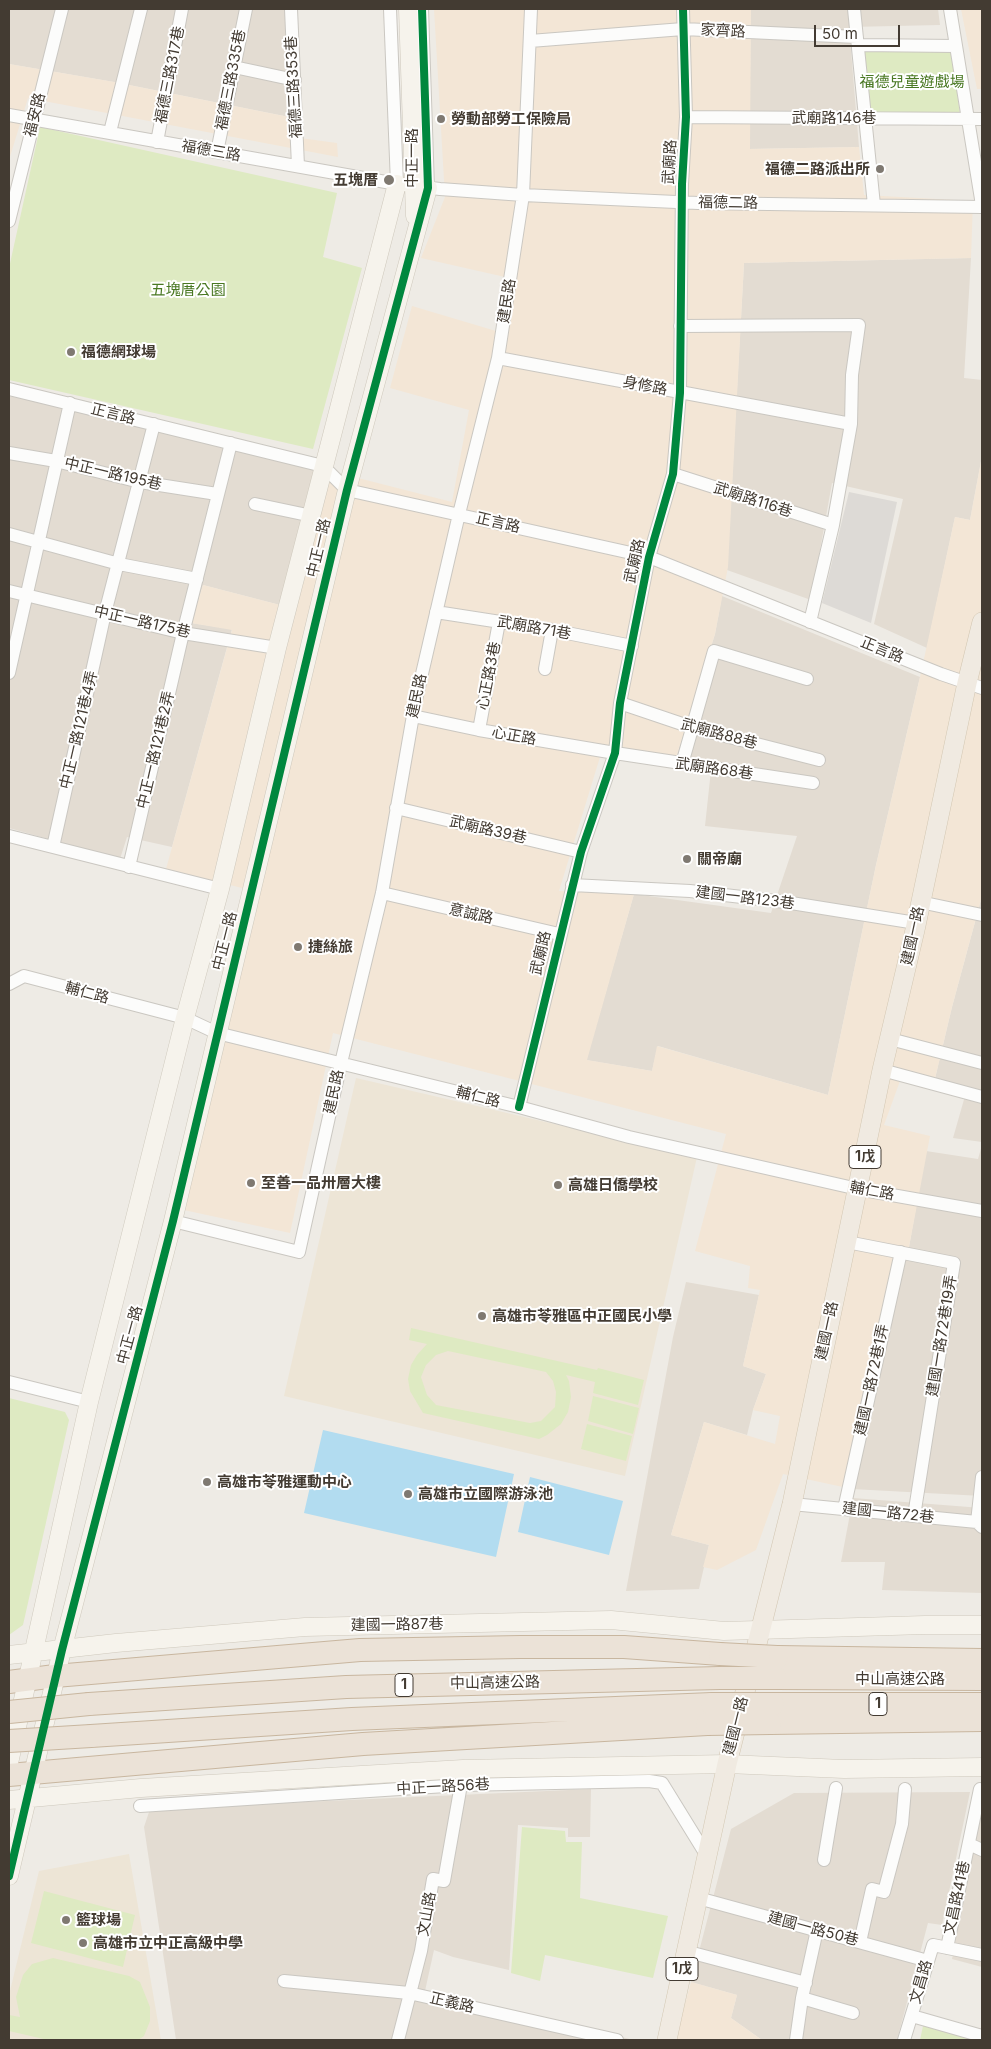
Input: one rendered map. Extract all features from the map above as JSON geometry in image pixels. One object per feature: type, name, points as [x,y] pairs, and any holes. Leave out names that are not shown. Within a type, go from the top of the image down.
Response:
[{"type":"highway","points":[[19,1681],[55,1676],[360,1650],[520,1646],[624,1647],[720,1654],[777,1668],[982,1660]]},
{"type":"highway","name":"中山高速公路","points":[[9,1712],[90,1704],[346,1687],[720,1678],[777,1668],[982,1680]]},
{"type":"highway","name":"中山高速公路","points":[[772,1713],[982,1704]]},
{"type":"highway","points":[[9,1775],[710,1714],[772,1713],[982,1720]]},
{"type":"highway","name":"中山高速公路","points":[[9,1741],[352,1719],[710,1714]]},
{"type":"main road","name":"建國一路","points":[[667,2040],[727,1764],[792,1504],[882,1070],[920,902],[975,686],[982,622]]},
{"type":"street","name":"福安路","points":[[9,217],[62,9]]},
{"type":"street","points":[[110,132],[141,9]]},
{"type":"street","name":"福德三路317巷","points":[[157,142],[182,9]]},
{"type":"street","name":"福德三路335巷","points":[[217,152],[246,9]]},
{"type":"street","name":"福德三路353巷","points":[[291,9],[298,166]]},
{"type":"street","name":"中正一路","points":[[9,1876],[55,1676],[173,1221],[346,490],[416,232],[390,9]]},
{"type":"street","name":"中正一路","points":[[399,9],[411,185]]},
{"type":"street","name":"中正一路","points":[[408,9],[411,185]]},
{"type":"street","name":"中正一路","points":[[9,1763],[19,1681],[35,1652],[89,1402],[185,1018],[220,889],[277,648],[388,224],[411,185],[422,9]]},
{"type":"street","name":"建民路","points":[[173,1221],[299,1252],[341,1063],[382,893],[413,716],[436,612],[498,358],[523,195],[531,9]]},
{"type":"street","name":"武廟路","points":[[519,1107],[572,885],[581,852],[615,754],[620,703],[649,558],[673,474],[680,393],[682,202],[686,117],[682,29],[683,9]]},
{"type":"street","points":[[854,9],[874,205]]},
{"type":"street","points":[[950,9],[982,206]]},
{"type":"street","name":"家齊路","points":[[530,41],[682,29],[956,46]]},
{"type":"street","points":[[234,67],[295,80]]},
{"type":"street","name":"福德三路","points":[[9,115],[411,185]]},
{"type":"street","name":"武廟路146巷","points":[[686,117],[982,119]]},
{"type":"street","name":"福德二路","points":[[411,185],[523,195],[682,202],[982,206]]},
{"type":"street","points":[[680,326],[859,325],[852,375],[851,424],[833,525],[810,622]]},
{"type":"street","name":"身修路","points":[[498,358],[851,424]]},
{"type":"street","name":"正言路","points":[[9,388],[324,466]]},
{"type":"street","points":[[9,672],[70,403]]},
{"type":"street","name":"中正一路121巷4弄","points":[[53,847],[105,613],[154,424]]},
{"type":"street","points":[[183,633],[231,443]]},
{"type":"street","name":"中正一路195巷","points":[[9,454],[56,461],[140,482],[217,494]]},
{"type":"street","points":[[324,466],[346,490]]},
{"type":"street","name":"武廟路116巷","points":[[673,474],[833,525]]},
{"type":"street","name":"正言路","points":[[346,490],[649,558],[975,686]]},
{"type":"street","points":[[255,504],[312,516]]},
{"type":"street","points":[[9,534],[119,564],[197,578]]},
{"type":"street","name":"中正一路175巷","points":[[9,591],[183,633],[277,648]]},
{"type":"street","name":"武廟路71巷","points":[[436,612],[552,630],[632,646]]},
{"type":"street","name":"心正路3巷","points":[[479,730],[499,622]]},
{"type":"street","points":[[545,669],[552,630]]},
{"type":"street","name":"中正一路121巷2弄","points":[[129,866],[183,633]]},
{"type":"street","points":[[682,764],[694,728],[714,651],[807,680]]},
{"type":"street","name":"武廟路88巷","points":[[620,703],[694,728],[819,760]]},
{"type":"street","name":"心正路","points":[[413,716],[479,730],[615,754]]},
{"type":"street","name":"武廟路68巷","points":[[615,754],[813,783]]},
{"type":"street","name":"武廟路39巷","points":[[396,808],[581,852]]},
{"type":"street","points":[[9,836],[220,889]]},
{"type":"street","name":"建國一路123巷","points":[[572,885],[690,891],[803,905],[916,923]]},
{"type":"street","name":"意誠路","points":[[382,893],[559,934]]},
{"type":"street","points":[[920,902],[982,915]]},
{"type":"street","name":"輔仁路","points":[[9,984],[24,976],[185,1018],[217,1033],[519,1107],[629,1137],[858,1189],[982,1211]]},
{"type":"street","points":[[890,1039],[982,1062]]},
{"type":"street","points":[[882,1070],[982,1097]]},
{"type":"street","name":"建國一路72巷19弄","points":[[847,1242],[954,1263],[914,1516]]},
{"type":"street","name":"建國一路72巷1弄","points":[[844,1509],[901,1252]]},
{"type":"street","points":[[9,1382],[89,1402]]},
{"type":"street","points":[[979,1524],[982,1477]]},
{"type":"street","name":"建國一路72巷","points":[[792,1504],[979,1524]]},
{"type":"street","name":"建國一路87巷","points":[[9,1655],[116,1643],[305,1628],[611,1620],[724,1630],[760,1631],[925,1624],[982,1625]]},
{"type":"street","points":[[9,1800],[141,1788],[462,1777],[727,1764],[844,1768],[982,1767]]},
{"type":"street","name":"中正一路56巷","points":[[140,1806],[462,1777],[649,1781],[662,1783],[707,1856]]},
{"type":"street","name":"文山路","points":[[398,2040],[421,1951],[433,1880],[444,1881],[462,1777]]},
{"type":"street","points":[[824,1860],[836,1788]]},
{"type":"street","points":[[860,1942],[872,1889],[884,1892],[902,1824],[905,1789]]},
{"type":"street","name":"文昌路41巷","points":[[947,1948],[980,1789]]},
{"type":"street","points":[[969,1844],[982,1850]]},
{"type":"street","name":"建國一路50巷","points":[[698,1898],[928,1961]]},
{"type":"street","points":[[796,2040],[802,1998],[817,1930]]},
{"type":"street","name":"文昌路","points":[[904,2040],[933,1944],[982,1955]]},
{"type":"street","points":[[685,1951],[806,1983]]},
{"type":"street","name":"正義路","points":[[284,1981],[409,1993],[617,2040]]},
{"type":"street","points":[[802,1998],[853,2013]]},
{"type":"street","points":[[912,2016],[982,2036]]},
{"type":"shaded area","points":[[9,9],[294,9],[299,119],[114,82],[9,64]]},
{"type":"shaded area","points":[[434,9],[751,9],[750,149],[859,147],[864,195],[973,201],[971,258],[744,263],[728,567],[715,634],[673,767],[600,757],[559,891],[634,894],[587,1060],[652,1071],[657,1046],[828,1095],[876,865],[955,517],[970,520],[982,456],[982,896],[933,1087],[900,1081],[884,1125],[930,1136],[909,1247],[852,1489],[783,1474],[756,1550],[717,1570],[703,1567],[709,1545],[671,1535],[704,1422],[775,1444],[780,1416],[753,1410],[766,1374],[743,1366],[760,1290],[748,1288],[750,1266],[695,1251],[726,1134],[333,1033],[290,1233],[170,1207],[246,889],[166,869],[232,630],[191,623],[203,585],[280,605],[315,467],[452,502],[469,410],[390,388],[412,306],[496,331],[505,277],[421,258],[445,197]]},
{"type":"shaded area","points":[[751,9],[938,9],[940,25],[849,27],[859,147],[749,149]]},
{"type":"shaded area","points":[[961,9],[982,9],[982,89],[977,89]]},
{"type":"shaded area","points":[[9,64],[114,82],[299,119],[300,138],[337,143],[338,157],[28,98],[9,160]]},
{"type":"shaded area","points":[[971,258],[964,378],[982,380],[982,456],[970,520],[955,517],[927,648],[874,624],[903,499],[832,483],[811,600],[727,570],[744,263]]},
{"type":"shaded area","points":[[9,396],[231,443],[315,467],[280,605],[203,585],[191,623],[232,629],[172,847],[127,837],[120,859],[9,828]]},
{"type":"shaded area","points":[[849,492],[897,502],[871,623],[822,603]]},
{"type":"shaded area","points":[[722,596],[920,677],[876,865],[828,1095],[658,1046],[652,1071],[586,1060],[634,894],[771,913],[797,836],[705,826],[711,770],[673,767],[715,634]]},
{"type":"shaded area","points":[[982,896],[982,1142],[953,1138],[965,1096],[933,1087]]},
{"type":"shaded area","name":"高雄市苓雅區中正國民小學","points":[[356,1078],[697,1157],[625,1476],[284,1396]]},
{"type":"shaded area","points":[[982,1145],[982,1496],[852,1489],[909,1247],[926,1151],[978,1159]]},
{"type":"shaded area","points":[[686,1282],[759,1295],[743,1366],[766,1374],[753,1410],[747,1435],[704,1422],[671,1535],[709,1545],[699,1589],[626,1591],[673,1337]]},
{"type":"shaded area","points":[[853,1498],[982,1508],[982,1593],[882,1590],[885,1562],[841,1562]]},
{"type":"shaded area","points":[[591,1789],[590,1837],[568,1837],[568,1828],[518,1825],[509,1970],[453,1957],[434,1950],[425,1991],[634,2040],[176,2040],[144,1827],[150,1809]]},
{"type":"shaded area","points":[[970,1792],[942,1925],[928,1923],[897,2040],[762,2040],[731,2018],[737,1995],[691,1982],[731,1829],[794,1793]]},
{"type":"shaded area","points":[[982,1799],[982,1967],[952,1959]]},
{"type":"shaded area","name":"高雄市立中正高級中學","points":[[129,1854],[161,2040],[9,2040],[9,1995],[39,1871]]},
{"type":"shaded area","points":[[691,1982],[737,1995],[731,2018],[762,2040],[675,2040]]},
{"type":"green space","name":"福德兒童遊戲場","points":[[864,50],[952,51],[960,115],[870,113]]},
{"type":"green space","name":"五塊厝公園","points":[[40,127],[337,193],[323,257],[362,268],[313,449],[9,380],[9,268]]},
{"type":"green space","points":[[411,1328],[597,1370],[598,1368],[644,1380],[638,1405],[593,1393],[595,1382],[566,1375],[569,1381],[571,1397],[568,1412],[561,1424],[539,1439],[423,1413],[410,1391],[408,1379],[411,1365],[427,1344],[409,1340]],"holes":[[[448,1351],[546,1372],[553,1381],[556,1392],[555,1407],[541,1421],[530,1423],[436,1405],[427,1395],[421,1377],[426,1365],[436,1355]]]},
{"type":"green space","points":[[593,1396],[639,1408],[633,1434],[588,1421]]},
{"type":"green space","points":[[9,1398],[65,1412],[69,1420],[23,1625],[9,1635]]},
{"type":"green space","points":[[587,1424],[632,1436],[626,1461],[581,1449]]},
{"type":"green space","points":[[522,1827],[565,1831],[566,1842],[582,1842],[580,1898],[668,1916],[653,1978],[545,1955],[540,1981],[511,1973]]},
{"type":"green space","name":"籃球場","points":[[44,1891],[135,1915],[123,1967],[31,1943]]},
{"type":"green space","points":[[53,1958],[129,1976],[140,1982],[150,2007],[150,2021],[144,2036],[138,2040],[48,2040],[9,2031],[9,2015],[20,2017],[16,1997],[23,1975],[32,1964]]},
{"type":"green space","points":[[923,2026],[975,2040],[920,2040]]},
{"type":"water","name":"高雄市立國際游泳池","points":[[323,1430],[514,1474],[496,1557],[304,1513]]},
{"type":"water","points":[[530,1477],[623,1501],[609,1555],[518,1532]]},
{"type":"cycle path","points":[[9,1876],[62,1650],[173,1221],[347,490],[428,188],[422,9]]},
{"type":"cycle path","points":[[519,1107],[581,852],[615,753],[620,703],[649,557],[673,474],[680,393],[682,184],[686,117],[683,9]]},
{"type":"place","name":"勞動部勞工保險局","points":[[441,119]]},
{"type":"place","name":"福德二路派出所","points":[[880,169]]},
{"type":"place","name":"五塊厝","points":[[389,180]]},
{"type":"place","name":"福德網球場","points":[[71,352]]},
{"type":"place","name":"關帝廟","points":[[687,859]]},
{"type":"place","name":"捷絲旅","points":[[298,947]]},
{"type":"place","name":"至善一品卅層大樓","points":[[251,1183]]},
{"type":"place","name":"高雄日僑學校","points":[[558,1185]]},
{"type":"place","name":"高雄市苓雅區中正國民小學","points":[[482,1316]]},
{"type":"place","name":"高雄市苓雅運動中心","points":[[207,1482]]},
{"type":"place","name":"高雄市立國際游泳池","points":[[408,1494]]},
{"type":"place","name":"籃球場","points":[[66,1920]]},
{"type":"place","name":"高雄市立中正高級中學","points":[[83,1943]]}]
